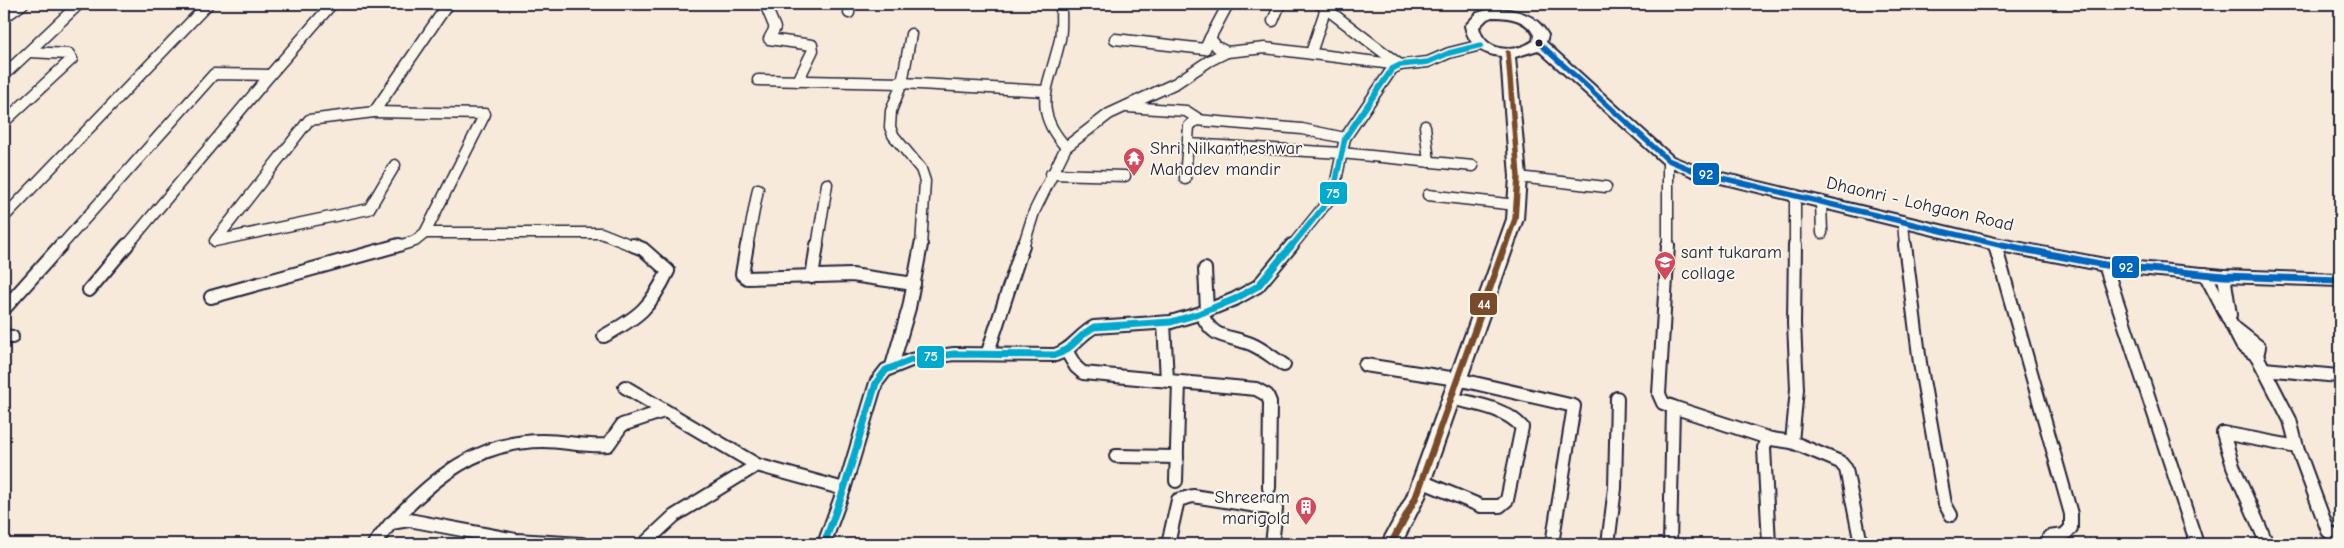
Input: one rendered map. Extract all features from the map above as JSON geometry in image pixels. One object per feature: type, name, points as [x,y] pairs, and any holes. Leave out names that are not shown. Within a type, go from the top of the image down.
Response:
[{"type":"main road","points":[[1513,9],[1538,28],[1541,35],[1539,43],[1526,51],[1508,52],[1491,49],[1481,44],[1472,32],[1475,20],[1491,13],[1513,9]]},
{"type":"main road","name":"Dhaonri - Lohgaon Road","points":[[1539,43],[1668,160],[1697,172],[1995,244],[2105,265],[2224,276],[2340,280]]},
{"type":"main road","points":[[1391,544],[1416,497],[1450,398],[1516,219],[1518,177],[1508,52]]},
{"type":"street","points":[[6,16],[23,4]]},
{"type":"street","points":[[4,75],[29,52],[57,21],[79,4]]},
{"type":"street","points":[[4,217],[208,4]]},
{"type":"street","points":[[88,290],[332,4]]},
{"type":"street","points":[[374,112],[448,4]]},
{"type":"street","points":[[765,4],[767,13],[775,28],[769,39],[812,45],[813,50],[798,81]]},
{"type":"street","points":[[1061,4],[1060,38],[1044,91],[1045,107],[1050,128],[1056,139],[1066,147]]},
{"type":"street","points":[[1115,39],[1205,49],[1228,4]]},
{"type":"street","points":[[1273,21],[1280,4]]},
{"type":"street","points":[[1311,53],[1323,6],[1400,65]]},
{"type":"street","points":[[892,366],[914,284],[922,241],[925,181],[921,169],[893,135],[890,127],[891,111],[902,83],[911,34]]},
{"type":"street","points":[[1210,38],[1217,47],[1227,52]]},
{"type":"street","points":[[988,352],[1034,212],[1051,174],[1066,147],[1110,114],[1176,83],[1209,61],[1227,52],[1265,48],[1400,65],[1428,62],[1449,53],[1481,44]]},
{"type":"street","points":[[4,122],[72,59],[72,56],[69,54],[29,52]]},
{"type":"street","points":[[824,544],[844,488],[876,383],[881,374],[892,366],[923,358],[988,352],[1044,356],[1067,352],[1084,331],[1094,327],[1164,322],[1204,312],[1235,299],[1258,286],[1333,195],[1345,138],[1392,69],[1400,65]]},
{"type":"street","points":[[4,309],[214,74],[270,75]]},
{"type":"street","points":[[758,80],[902,83],[1044,91]]},
{"type":"street","points":[[1124,107],[1186,111],[1200,120]]},
{"type":"street","points":[[211,297],[415,241],[425,233],[485,114],[374,112],[310,120],[215,241],[369,209],[395,166]]},
{"type":"street","points":[[1185,179],[1189,126],[1191,122],[1200,120],[1302,129],[1345,138]]},
{"type":"street","points":[[1426,126],[1429,162]]},
{"type":"street","points":[[1188,144],[1341,153],[1473,166]]},
{"type":"street","points":[[1668,160],[1668,245],[1658,394],[1663,403],[1673,407],[1771,438],[1792,442],[1840,462],[1846,469],[1861,544]]},
{"type":"street","points":[[1051,174],[1125,176]]},
{"type":"street","points":[[1518,177],[1606,187]]},
{"type":"street","points":[[812,277],[827,184]]},
{"type":"street","points":[[758,189],[742,274],[747,278],[852,275],[914,284]]},
{"type":"street","points":[[1428,195],[1516,205]]},
{"type":"street","points":[[1792,442],[1797,389],[1794,323],[1795,195]]},
{"type":"street","points":[[1821,201],[1822,233]]},
{"type":"street","points":[[1903,221],[1906,263],[1924,395],[1944,504],[1951,515]]},
{"type":"street","points":[[425,233],[601,234],[643,249],[668,271],[654,301],[641,316],[604,336]]},
{"type":"street","points":[[1995,244],[2071,514],[2070,528],[2064,534],[2049,537]]},
{"type":"street","points":[[2105,265],[2197,544]]},
{"type":"street","points":[[1205,269],[1204,312],[1211,332],[1221,338],[1250,344],[1284,365]]},
{"type":"street","points":[[2205,274],[2242,345],[2257,356],[2290,420],[2297,447],[2328,531],[2340,540]]},
{"type":"street","points":[[2224,276],[2231,325]]},
{"type":"street","points":[[1164,322],[1173,381],[1177,458],[1176,481]]},
{"type":"street","points":[[1067,352],[1076,367],[1083,373],[1256,389],[1267,395],[1270,402],[1269,488]]},
{"type":"street","points":[[1365,365],[1457,379],[1574,406],[1552,544]]},
{"type":"street","points":[[2264,369],[2339,378]]},
{"type":"street","points":[[625,387],[757,465],[844,488]]},
{"type":"street","points":[[1421,481],[1481,506],[1500,506],[1507,500],[1522,427],[1517,420],[1508,415],[1450,398]]},
{"type":"street","points":[[1608,544],[1615,488],[1618,398]]},
{"type":"street","points":[[1670,544],[1673,407]]},
{"type":"street","points":[[393,522],[442,474],[473,454],[512,444],[544,441],[588,447],[608,445],[622,425],[664,411]]},
{"type":"street","points":[[2267,544],[2233,466],[2223,433],[2297,447]]},
{"type":"street","points":[[1769,544],[1764,448],[1766,441],[1771,438]]},
{"type":"street","points":[[1116,456],[1177,458]]},
{"type":"street","points":[[644,544],[674,516],[757,465]]},
{"type":"street","points":[[1168,544],[1178,500],[1193,496],[1276,509],[1272,544]]},
{"type":"street","points":[[374,544],[387,524],[409,520],[515,542],[582,544]]},
{"type":"transit line","name":"92","points":[[1539,43],[1668,160],[1697,172],[1995,244],[2105,265],[2224,276],[2340,280]]},
{"type":"transit line","name":"75","points":[[824,544],[844,489],[876,383],[886,370],[911,360],[954,354],[1055,355],[1067,350],[1083,334],[1094,327],[1171,322],[1201,313],[1235,299],[1258,286],[1333,195],[1345,138],[1392,69],[1400,65],[1428,62],[1449,53],[1481,45]]},
{"type":"transit line","name":"44","points":[[1391,544],[1416,497],[1515,219],[1518,177],[1508,53]]},
{"type":"place","name":"Shri Nilkantheshwar Mahadev mandir","points":[[1134,177]]},
{"type":"place","name":"sant tukaram collage","points":[[1665,281]]},
{"type":"place","name":"Shreeram marigold","points":[[1306,526]]}]
